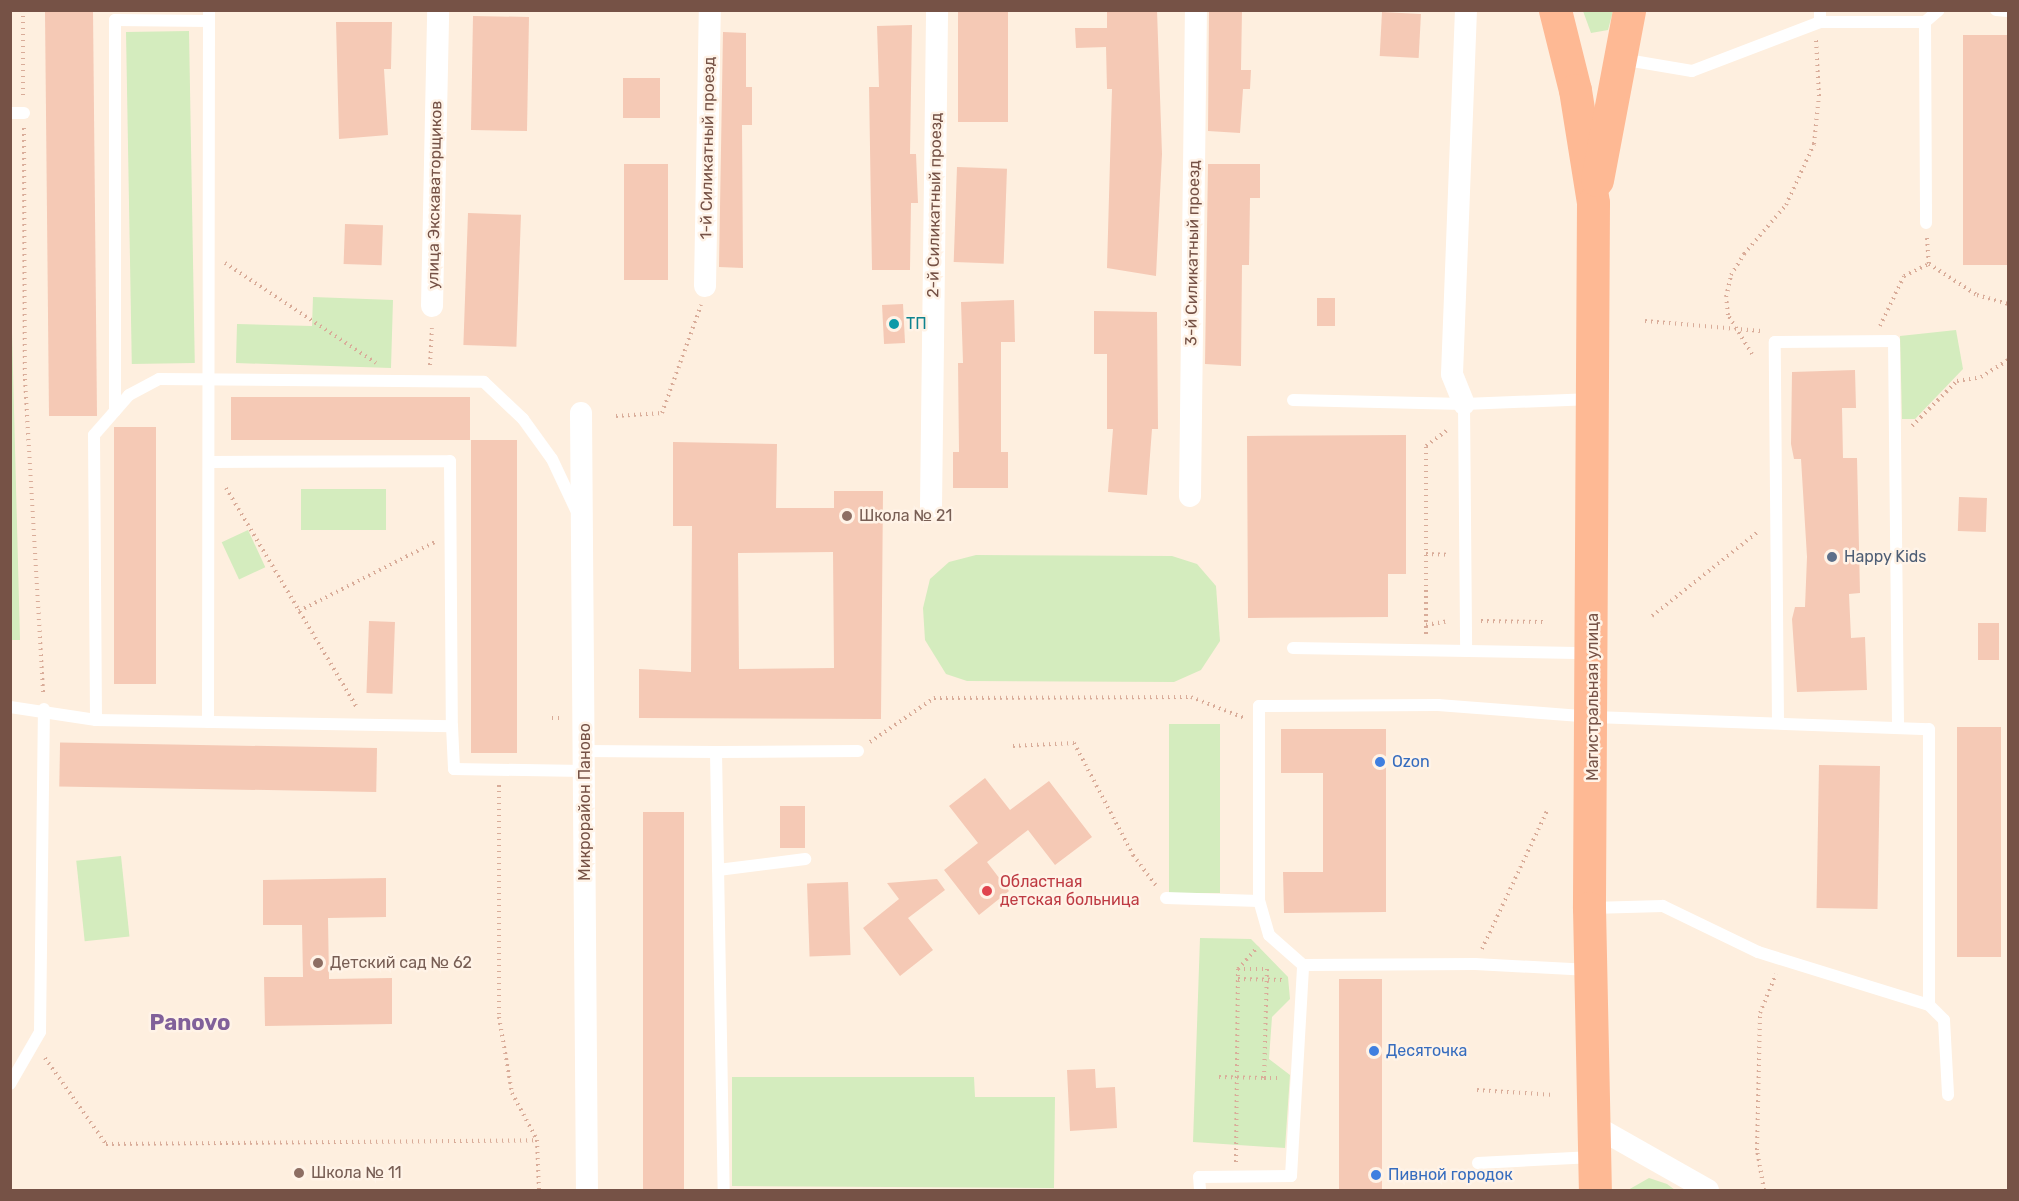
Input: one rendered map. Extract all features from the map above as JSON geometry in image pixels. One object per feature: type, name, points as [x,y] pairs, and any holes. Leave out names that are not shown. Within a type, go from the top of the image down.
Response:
[{"type":"highway","name":"Магистральная улица","points":[[1555,10],[1575,90],[1593,203],[1594,717],[1590,970],[1595,1191]]},
{"type":"highway","name":"Магистральная улица","points":[[1593,203],[1629,10]]},
{"type":"street","name":"улица Экскаваторщиков","points":[[432,306],[438,10]]},
{"type":"street","name":"1-й Силикатный проезд","points":[[705,286],[710,10]]},
{"type":"street","name":"2-й Силикатный проезд","points":[[931,507],[938,10]]},
{"type":"street","name":"3-й Силикатный проезд","points":[[1190,496],[1196,10]]},
{"type":"street","points":[[1464,404],[1452,374],[1466,10]]},
{"type":"street","name":"Микрорайон Паново","points":[[581,413],[587,1191]]},
{"type":"street","points":[[1594,1141],[1708,1191]]},
{"type":"lane","points":[[1620,59],[1692,71],[1818,19],[1925,22],[1939,10]]},
{"type":"lane","points":[[1996,10],[2008,11]]},
{"type":"lane","points":[[115,411],[116,20],[209,16],[211,462],[208,722]]},
{"type":"lane","points":[[1925,22],[1926,223]]},
{"type":"lane","points":[[10,113],[24,113]]},
{"type":"lane","points":[[1778,722],[1775,342],[1894,341],[1898,728]]},
{"type":"lane","points":[[96,720],[94,435],[129,395],[159,379],[430,378],[484,382],[524,419],[552,459],[583,525]]},
{"type":"lane","points":[[1293,400],[1464,404],[1593,399]]},
{"type":"lane","points":[[1464,404],[1466,650]]},
{"type":"lane","points":[[211,462],[450,461],[454,769],[498,770],[585,761],[716,752],[858,751]]},
{"type":"lane","points":[[1293,648],[1594,653]]},
{"type":"lane","points":[[1590,970],[1475,964],[1303,966],[1269,935],[1259,901],[1258,706],[1438,705],[1594,717],[1929,729],[1929,1005]]},
{"type":"lane","points":[[10,707],[44,709],[96,720],[452,726]]},
{"type":"lane","points":[[10,1084],[39,1032],[44,709]]},
{"type":"lane","points":[[716,752],[724,1191]]},
{"type":"lane","points":[[718,870],[805,858]]},
{"type":"lane","points":[[1167,898],[1259,901]]},
{"type":"lane","points":[[1590,908],[1664,906],[1758,952],[1929,1005],[1944,1020],[1948,1095]]},
{"type":"lane","points":[[1200,1191],[1199,1178],[1291,1176],[1303,966]]},
{"type":"lane","points":[[1478,1163],[1594,1141]]},
{"type":"path","points":[[23,10],[26,380],[44,709]]},
{"type":"path","points":[[1752,354],[1735,325],[1726,297],[1731,274],[1786,205],[1814,144],[1819,96],[1818,19]]},
{"type":"path","points":[[1926,223],[1929,264]]},
{"type":"path","points":[[209,253],[399,379]]},
{"type":"path","points":[[1929,264],[1977,295],[2008,304]]},
{"type":"path","points":[[1872,341],[1904,276],[1929,264]]},
{"type":"path","points":[[616,416],[662,413],[697,323],[705,286]]},
{"type":"path","name":"улица Экскаваторщиков","points":[[430,378],[432,306]]},
{"type":"path","points":[[1645,321],[1757,327],[1775,342]]},
{"type":"path","points":[[1895,444],[1957,381],[1981,377],[2008,360]]},
{"type":"path","points":[[1426,650],[1426,446],[1452,426]]},
{"type":"path","points":[[211,462],[366,724]]},
{"type":"path","points":[[1652,616],[1776,518]]},
{"type":"path","points":[[299,611],[450,534]]},
{"type":"path","points":[[1426,554],[1451,555]]},
{"type":"path","points":[[1450,621],[1543,622]]},
{"type":"path","points":[[858,751],[934,698],[1191,697],[1259,722]]},
{"type":"path","points":[[1013,746],[1074,743],[1133,855],[1167,898]]},
{"type":"path","points":[[498,770],[499,1017],[512,1093],[537,1140],[540,1191]]},
{"type":"path","points":[[1475,964],[1547,811]]},
{"type":"path","points":[[1235,1177],[1238,969],[1269,935]]},
{"type":"path","points":[[1238,969],[1267,969],[1264,1078]]},
{"type":"path","points":[[1238,979],[1302,981]]},
{"type":"path","points":[[1764,1191],[1757,1150],[1760,1013],[1772,985]]},
{"type":"path","points":[[34,1042],[106,1144],[537,1140]]},
{"type":"path","points":[[1219,1077],[1297,1079]]},
{"type":"path","points":[[1477,1090],[1554,1095]]},
{"type":"green space","points":[[1583,11],[1613,11],[1608,30],[1591,33]]},
{"type":"green space","points":[[189,31],[195,363],[132,364],[126,32]]},
{"type":"green space","points":[[10,255],[20,640],[10,640]]},
{"type":"green space","points":[[313,297],[393,300],[391,368],[236,363],[237,324],[312,326]]},
{"type":"green space","points":[[1956,330],[1963,369],[1915,419],[1902,419],[1900,336]]},
{"type":"green space","points":[[301,489],[386,489],[386,530],[301,530]]},
{"type":"green space","points":[[248,530],[265,567],[239,579],[222,542]]},
{"type":"green space","points":[[976,555],[1172,556],[1197,564],[1216,586],[1220,641],[1201,670],[1174,682],[967,681],[946,674],[925,640],[923,608],[930,579],[949,562]]},
{"type":"green space","points":[[1169,724],[1220,724],[1220,893],[1169,893]]},
{"type":"green space","points":[[121,856],[129,937],[85,941],[76,861]]},
{"type":"green space","points":[[1200,938],[1251,939],[1288,977],[1290,999],[1272,1017],[1269,1059],[1290,1075],[1285,1148],[1193,1142]]},
{"type":"green space","points":[[732,1077],[974,1077],[975,1097],[1055,1097],[1054,1188],[732,1186]]},
{"type":"green space","points":[[1649,1178],[1667,1184],[1675,1190],[1628,1190]]},
{"type":"building","points":[[93,10],[97,416],[49,416],[45,12]]},
{"type":"building","points":[[958,10],[1008,10],[1008,122],[958,122]]},
{"type":"building","points":[[1107,10],[1157,10],[1162,154],[1156,276],[1107,268],[1112,89],[1107,89],[1106,47],[1076,48],[1075,28],[1107,28]]},
{"type":"building","points":[[1209,10],[1242,10],[1241,70],[1251,70],[1250,89],[1243,89],[1240,133],[1208,131]]},
{"type":"building","points":[[1382,12],[1421,14],[1419,58],[1380,56]]},
{"type":"building","points":[[473,16],[529,17],[527,131],[471,130]]},
{"type":"building","points":[[336,22],[392,22],[391,69],[384,69],[388,135],[339,139]]},
{"type":"building","points":[[912,25],[910,154],[916,154],[918,203],[911,203],[910,270],[872,270],[869,87],[879,87],[877,26]]},
{"type":"building","points":[[723,32],[746,33],[746,87],[752,87],[752,125],[742,125],[743,268],[719,267]]},
{"type":"building","points":[[1963,35],[2007,35],[2007,265],[1963,265]]},
{"type":"building","points":[[623,78],[660,78],[660,118],[623,118]]},
{"type":"building","points":[[624,164],[668,164],[668,280],[624,280]]},
{"type":"building","points":[[1208,164],[1260,164],[1260,198],[1250,198],[1249,265],[1242,265],[1241,366],[1205,364]]},
{"type":"building","points":[[957,167],[1007,169],[1004,264],[954,262]]},
{"type":"building","points":[[468,213],[521,215],[516,347],[463,345]]},
{"type":"building","points":[[345,224],[383,225],[382,265],[344,264]]},
{"type":"building","points":[[1317,298],[1335,298],[1335,326],[1317,326]]},
{"type":"building","points":[[1014,300],[1015,342],[1001,342],[1001,452],[1008,452],[1008,488],[953,488],[953,452],[959,452],[958,363],[963,363],[961,302]]},
{"type":"building","name":"ТП","points":[[903,304],[905,343],[884,344],[882,305]]},
{"type":"building","points":[[1094,311],[1157,312],[1158,429],[1152,429],[1147,495],[1108,492],[1113,429],[1107,429],[1107,354],[1094,354]]},
{"type":"building","points":[[1855,370],[1856,408],[1842,408],[1843,458],[1857,458],[1860,593],[1849,594],[1851,638],[1865,637],[1867,690],[1797,692],[1792,619],[1795,607],[1805,607],[1807,557],[1801,459],[1794,459],[1791,444],[1792,372]]},
{"type":"building","points":[[231,397],[470,397],[470,440],[231,440]]},
{"type":"building","points":[[114,427],[156,427],[156,684],[114,684]]},
{"type":"building","points":[[1406,435],[1406,574],[1388,574],[1388,617],[1248,618],[1247,436]]},
{"type":"building","points":[[471,440],[517,440],[517,753],[471,753]]},
{"type":"building","points":[[673,442],[777,444],[776,508],[834,508],[834,491],[883,491],[881,719],[639,718],[639,669],[691,672],[692,526],[673,526]],"holes":[[[833,552],[834,668],[739,669],[738,553]]]},
{"type":"building","points":[[1959,497],[1987,498],[1986,532],[1958,531]]},
{"type":"building","points":[[369,621],[395,622],[392,694],[366,693]]},
{"type":"building","points":[[1978,623],[1999,623],[1999,660],[1978,660]]},
{"type":"building","points":[[1957,727],[2001,727],[2001,957],[1957,957]]},
{"type":"building","points":[[1281,729],[1386,729],[1386,912],[1284,913],[1283,872],[1323,872],[1323,773],[1281,773]]},
{"type":"building","points":[[60,742],[377,748],[376,792],[59,786]]},
{"type":"building","points":[[1819,765],[1880,766],[1877,909],[1817,908]]},
{"type":"building","points":[[985,778],[1010,810],[1049,781],[1092,837],[1055,865],[1028,830],[987,862],[1009,891],[979,915],[944,870],[978,843],[949,806]]},
{"type":"building","points":[[780,806],[805,806],[805,848],[780,848]]},
{"type":"building","points":[[643,812],[684,812],[684,1190],[643,1190]]},
{"type":"building","points":[[386,878],[386,917],[328,918],[329,979],[392,978],[392,1024],[265,1026],[264,977],[303,977],[302,925],[263,925],[263,880]]},
{"type":"building","points":[[937,879],[945,890],[908,918],[933,950],[900,976],[863,928],[899,899],[887,883]]},
{"type":"building","points":[[848,882],[851,955],[810,956],[807,883]]},
{"type":"building","points":[[1339,979],[1382,979],[1382,1190],[1339,1190]]},
{"type":"building","points":[[1095,1069],[1096,1088],[1115,1087],[1117,1128],[1070,1131],[1067,1070]]},
{"type":"place","name":"ТП","points":[[894,324]]},
{"type":"place","name":"Школа № 21","points":[[847,516]]},
{"type":"place","name":"Happy Kids","points":[[1832,557]]},
{"type":"place","name":"Ozon","points":[[1380,762]]},
{"type":"place","name":"Областная детская больница","points":[[987,891]]},
{"type":"place","name":"Детский сад № 62","points":[[318,963]]},
{"type":"place","name":"Десяточка","points":[[1374,1051]]},
{"type":"place","name":"Школа № 11","points":[[299,1173]]},
{"type":"place","name":"Пивной городок","points":[[1376,1175]]},
{"type":"district","name":"Panovo","points":[[190,1023]]}]
